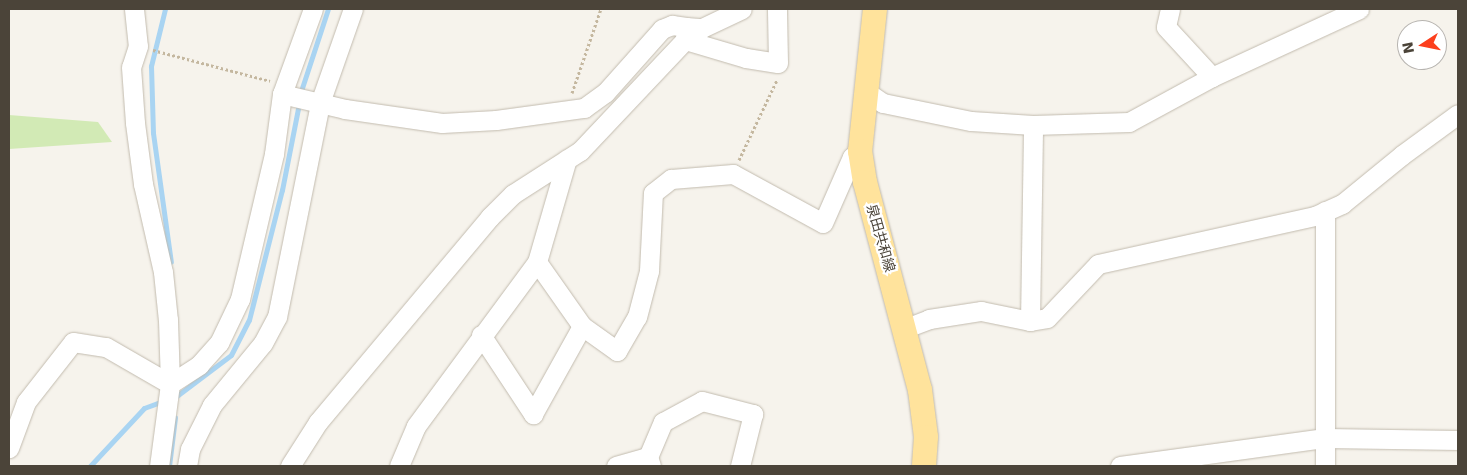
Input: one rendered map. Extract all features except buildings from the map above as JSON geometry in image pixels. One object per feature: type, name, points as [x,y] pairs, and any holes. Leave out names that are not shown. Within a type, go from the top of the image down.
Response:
[{"type":"main road","name":"泉田共和線","points":[[875,9],[868,94],[860,151],[865,182],[906,328],[920,390],[926,437],[924,466]]},
{"type":"street","points":[[134,9],[138,46],[132,67],[135,123],[143,184],[163,272],[170,384],[159,466]]},
{"type":"street","points":[[170,384],[199,365],[219,343],[240,299],[287,91],[313,9]]},
{"type":"street","points":[[188,466],[190,449],[212,405],[263,343],[277,317],[320,103],[353,9]]},
{"type":"street","points":[[290,466],[318,422],[490,217],[513,194],[580,151],[686,34],[742,9]]},
{"type":"street","points":[[287,91],[320,103],[442,123],[496,120],[584,108],[597,100],[662,29],[686,34],[746,58],[778,63],[777,9]]},
{"type":"street","points":[[1170,9],[1166,27],[1212,77]]},
{"type":"street","points":[[868,94],[883,103],[970,121],[1033,125],[1129,122],[1212,77],[1359,9]]},
{"type":"street","points":[[906,328],[929,319],[981,311],[1030,321],[1047,318],[1098,264],[1170,250],[1326,211],[1342,204],[1402,154],[1458,114]]},
{"type":"street","points":[[1030,321],[1033,125]]},
{"type":"street","points":[[537,262],[582,326],[617,351],[637,317],[649,271],[653,193],[671,179],[733,174],[823,223],[852,157],[860,151]]},
{"type":"street","points":[[399,466],[416,426],[481,335],[537,262],[567,159]]},
{"type":"street","points":[[1325,466],[1326,211]]},
{"type":"street","points":[[481,335],[533,414],[582,326]]},
{"type":"street","points":[[9,448],[26,402],[73,342],[106,347],[170,384]]},
{"type":"street","points":[[616,466],[650,461],[664,422],[702,401],[752,414],[740,466]]},
{"type":"street","points":[[1120,466],[1325,438],[1458,440]]},
{"type":"path","points":[[566,110],[601,9]]},
{"type":"path","points":[[138,46],[287,91]]},
{"type":"path","points":[[733,174],[781,71],[778,63]]},
{"type":"green space","points":[[9,115],[98,122],[112,142],[9,149]]},
{"type":"waterway","points":[[165,9],[151,66],[153,133],[171,262]]},
{"type":"waterway","points":[[300,94],[328,9]]},
{"type":"waterway","points":[[174,398],[231,355],[249,320],[282,190],[299,103]]},
{"type":"waterway","points":[[90,466],[144,408],[163,401]]},
{"type":"waterway","points":[[169,466],[175,417]]}]
